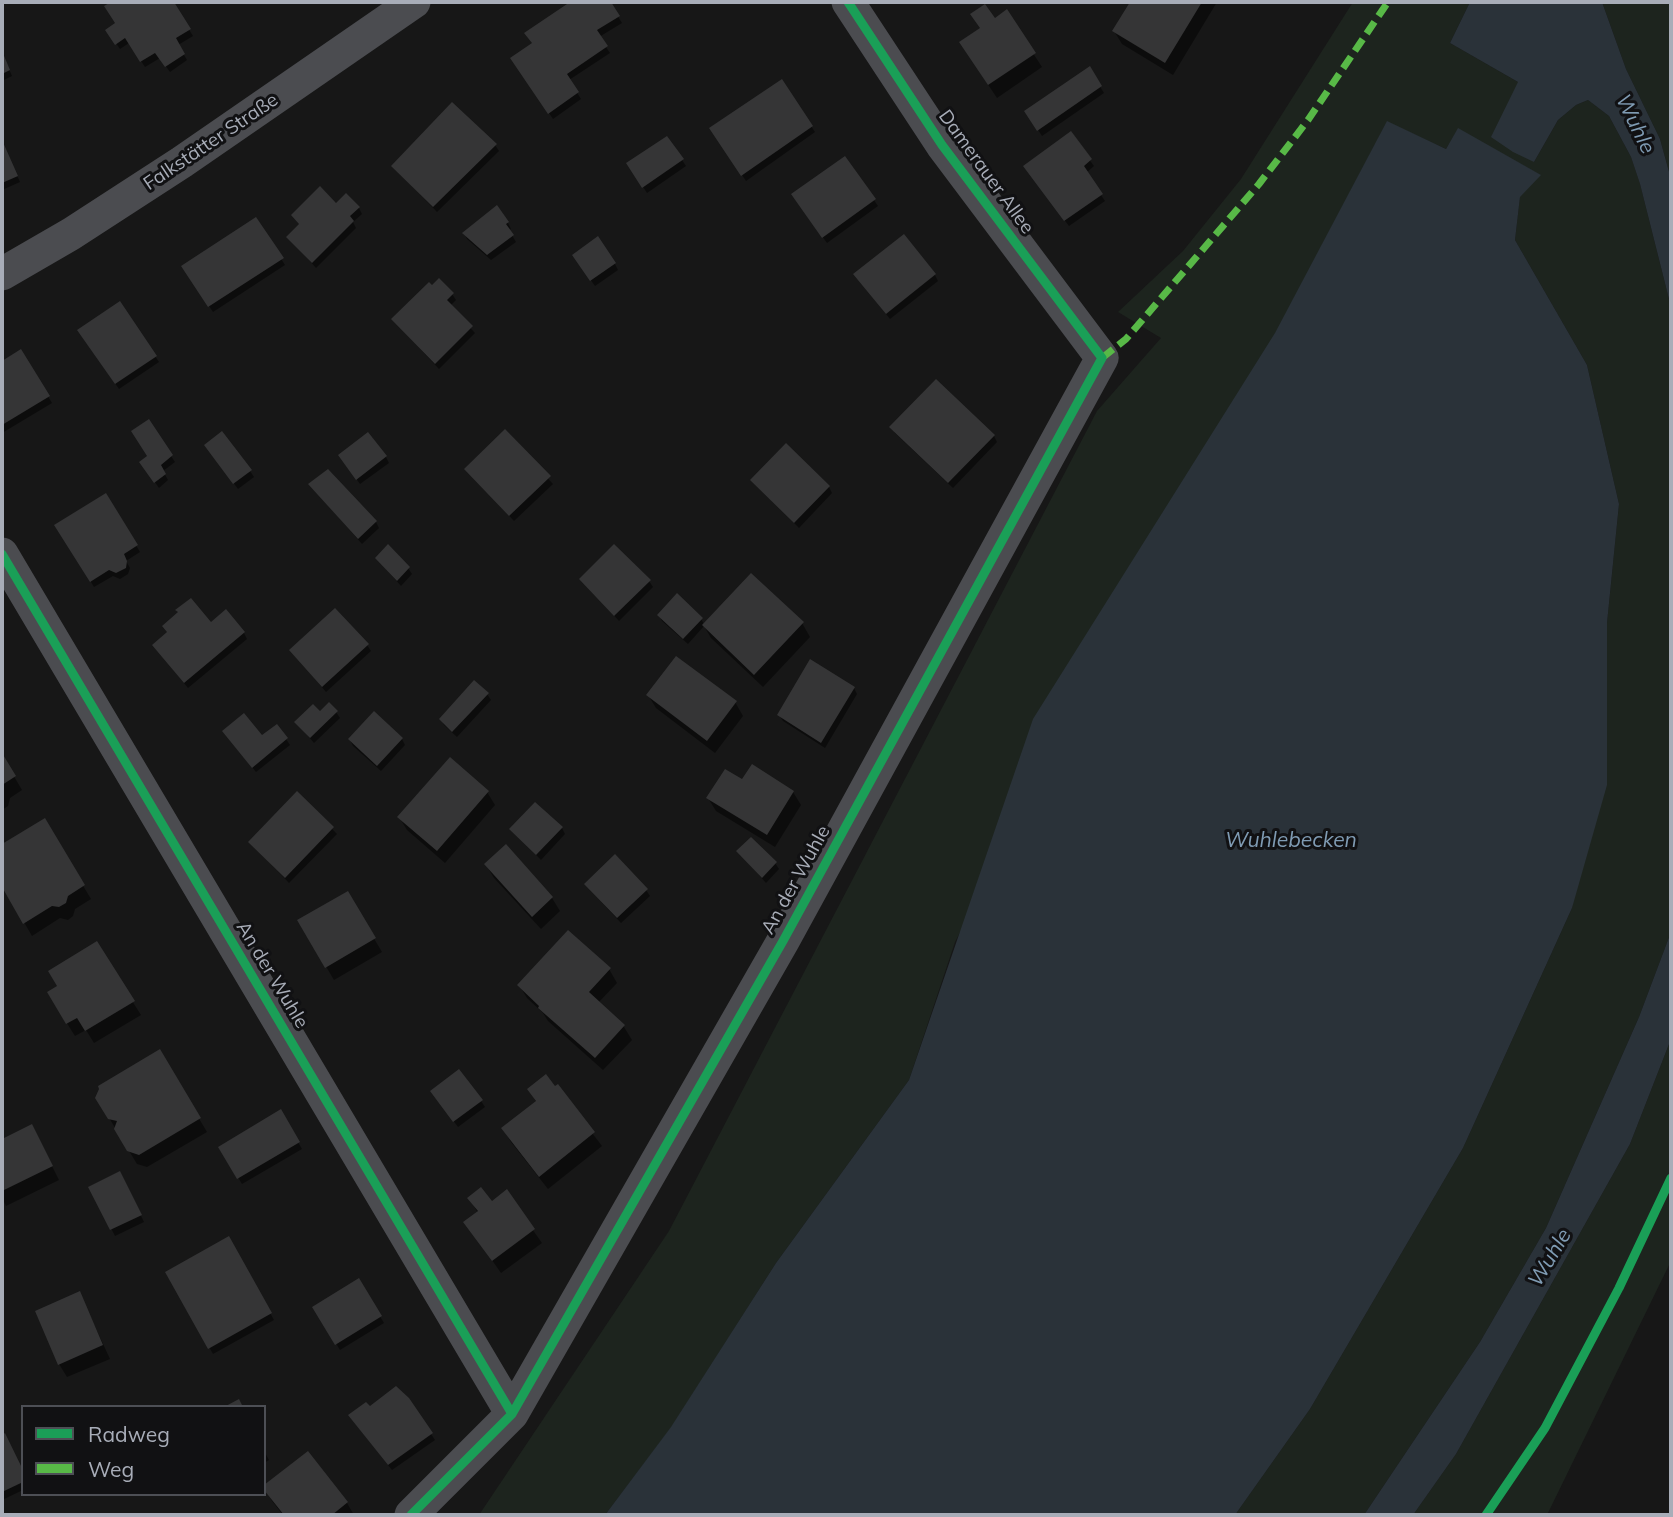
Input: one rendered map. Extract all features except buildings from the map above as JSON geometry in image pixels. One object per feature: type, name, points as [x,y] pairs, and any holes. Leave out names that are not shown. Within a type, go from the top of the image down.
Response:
[{"type":"street","name":"Falkstätter Straße","points":[[2,274],[71,234],[182,162],[414,2]]},
{"type":"street","name":"Damerauer Allee","points":[[848,2],[942,145],[1102,358]]},
{"type":"street","name":"An der Wuhle","points":[[411,1515],[512,1414],[783,941],[1102,358]]},
{"type":"street","name":"An der Wuhle","points":[[2,554],[512,1414]]},
{"type":"shaded area","points":[[1353,2],[1470,2],[1450,43],[1518,82],[1534,162],[1558,120],[1576,105],[1588,100],[1609,116],[1631,157],[1640,184],[1671,307],[1671,932],[1639,1017],[1546,1228],[1480,1342],[1364,1515],[1235,1515],[1310,1409],[1463,1148],[1572,908],[1607,623],[1619,504],[1587,365],[1515,240],[1520,196],[1540,175],[1458,129],[1446,149],[1387,122],[955,942],[909,1080],[776,1263],[671,1428],[605,1515],[479,1515],[669,1231],[1097,411],[1161,338],[1118,312],[1183,251],[1241,179]]},
{"type":"shaded area","points":[[1602,2],[1671,2],[1671,179],[1660,139],[1626,69]]},
{"type":"shaded area","points":[[1671,1039],[1671,1261],[1547,1515],[1413,1515],[1456,1454],[1630,1144]]},
{"type":"water","name":"Wuhle","points":[[1470,2],[1602,2],[1626,69],[1660,139],[1671,179],[1671,307],[1640,184],[1631,157],[1609,116],[1588,100],[1576,105],[1558,120],[1534,162],[1491,137],[1518,82],[1450,43]]},
{"type":"water","name":"Wuhlebecken","points":[[1387,121],[1446,149],[1458,128],[1541,175],[1520,197],[1515,240],[1587,365],[1619,504],[1607,623],[1607,785],[1572,908],[1463,1148],[1310,1409],[1235,1515],[605,1515],[671,1427],[776,1263],[909,1080],[1033,719],[1275,333]]},
{"type":"water","name":"Wuhle","points":[[1671,932],[1671,1039],[1630,1144],[1456,1454],[1413,1515],[1364,1515],[1480,1342],[1546,1228],[1639,1017]]},
{"type":"marked path","points":[[1102,358],[1126,339],[1259,184],[1308,120],[1388,2]]},
{"type":"cycle path","points":[[411,1515],[512,1414],[783,941],[1102,358],[942,145],[848,2]]},
{"type":"cycle path","points":[[2,554],[512,1414]]},
{"type":"cycle path","points":[[1486,1515],[1545,1428],[1619,1288],[1671,1178]]}]
